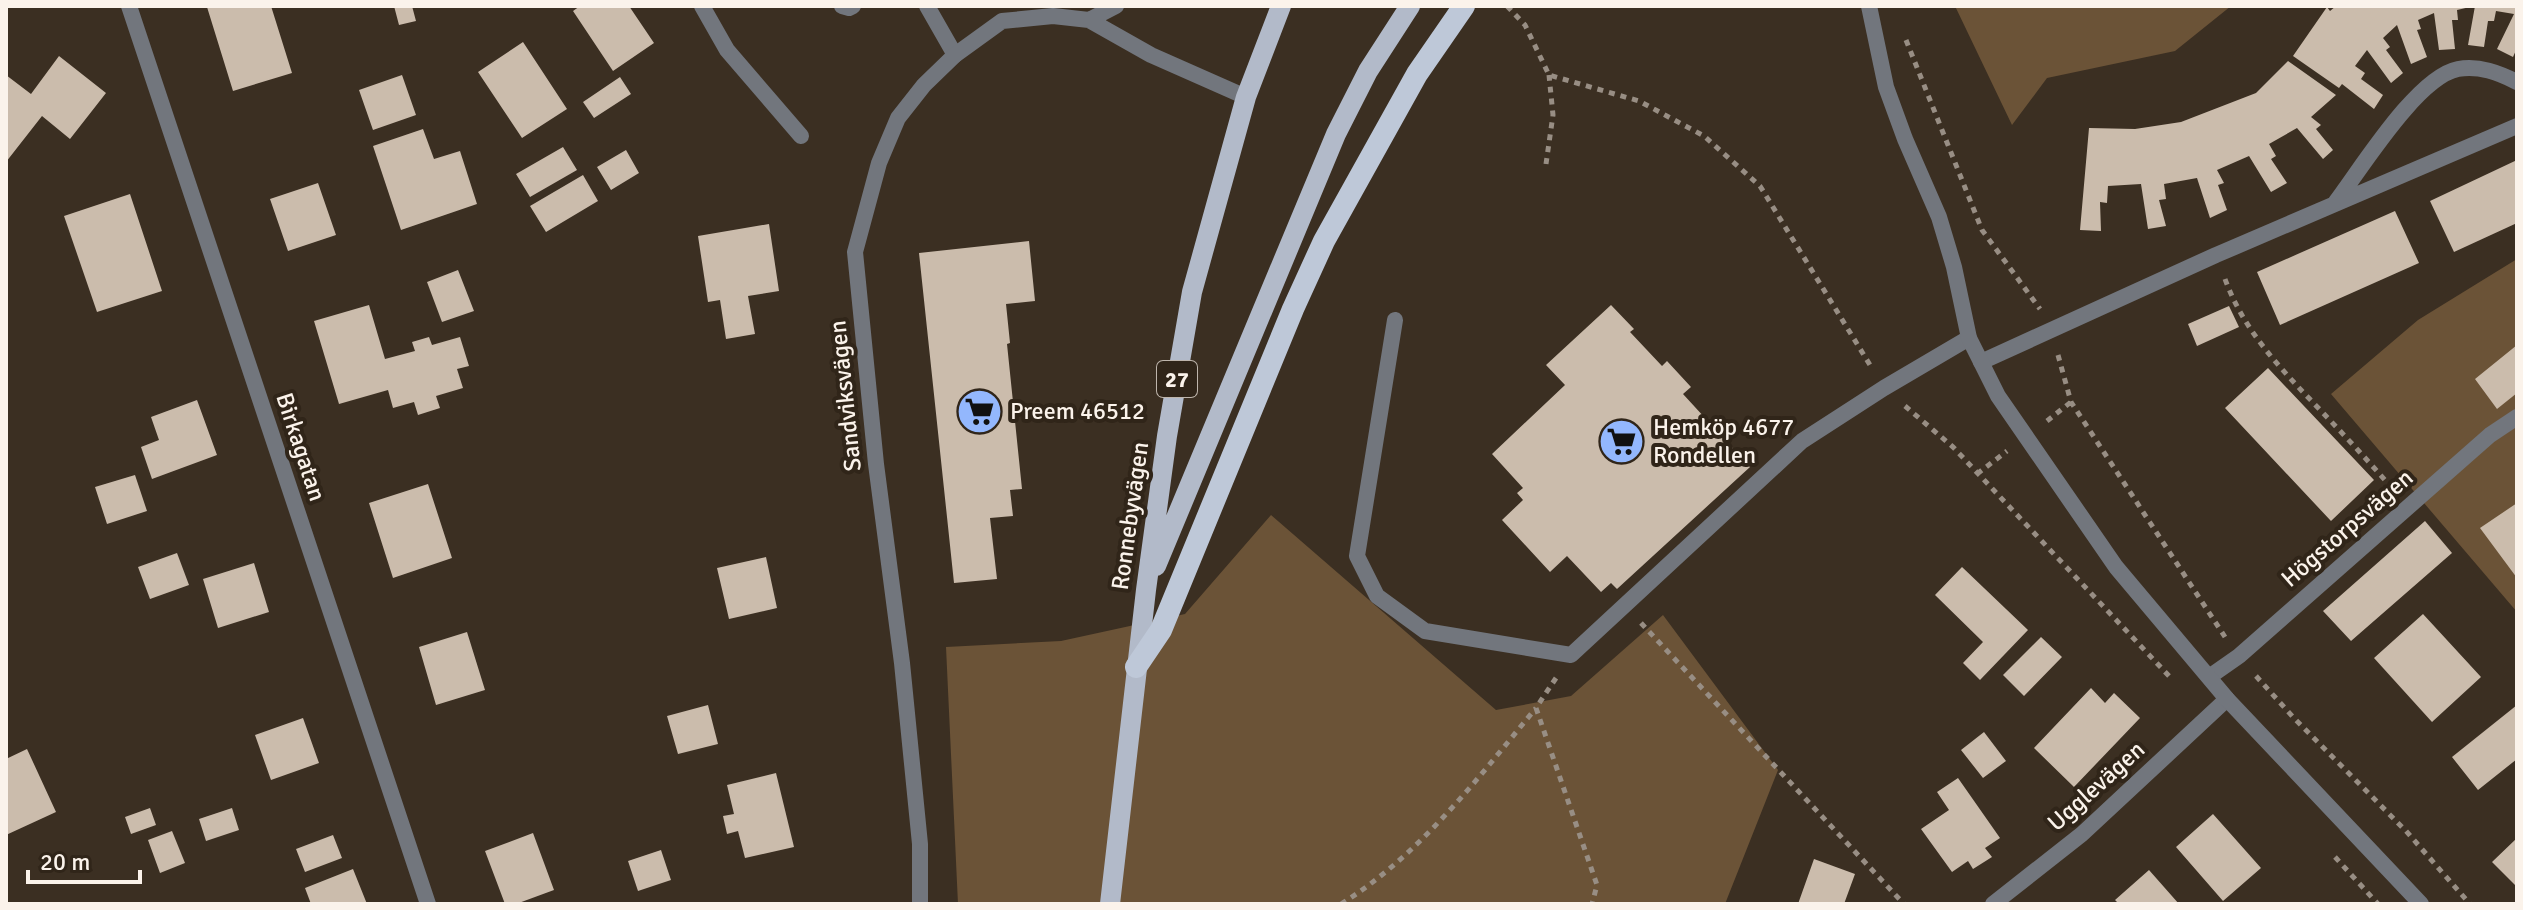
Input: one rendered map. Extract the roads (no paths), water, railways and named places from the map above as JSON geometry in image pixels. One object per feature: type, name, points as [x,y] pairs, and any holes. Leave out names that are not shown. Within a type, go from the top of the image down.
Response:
[{"type":"highway","points":[[1136,667],[1161,630],[1324,241],[1417,74],[1464,6]]},
{"type":"main road","name":"Ronnebyvägen","points":[[1110,904],[1146,590],[1167,436],[1192,292],[1246,97],[1281,6]]},
{"type":"main road","points":[[1146,590],[1336,134],[1368,71],[1410,6]]},
{"type":"street","name":"Birkagatan","points":[[129,6],[428,904]]},
{"type":"street","points":[[702,6],[727,50],[801,136]]},
{"type":"street","points":[[842,6],[853,6]]},
{"type":"street","points":[[927,6],[955,55]]},
{"type":"street","points":[[1089,20],[1116,6]]},
{"type":"street","points":[[1869,6],[1886,87],[1939,217],[1954,267],[1969,338],[2005,407],[2116,567],[2227,699],[2421,904]]},
{"type":"street","name":"Sandviksvägen","points":[[920,904],[920,844],[902,663],[876,464],[855,252],[879,163],[898,118],[924,85],[955,55],[1002,21],[1053,16],[1089,20],[1151,55],[1246,97]]},
{"type":"street","points":[[2335,204],[2399,117],[2421,91],[2440,77],[2459,69],[2496,71],[2517,82]]},
{"type":"street","points":[[1981,362],[2216,255],[2517,126]]},
{"type":"street","points":[[1395,320],[1357,556],[1377,596],[1425,631],[1571,655],[1802,441],[1969,338]]},
{"type":"street","name":"Högstorpsvägen","points":[[2209,677],[2239,656],[2490,435],[2517,417]]},
{"type":"street","name":"Ugglevägen","points":[[1993,904],[2082,834],[2227,699]]},
{"type":"place","name":"Preem 46512","points":[[979,411]]},
{"type":"place","name":"Hemköp 4677 Rondellen","points":[[1622,441]]}]
